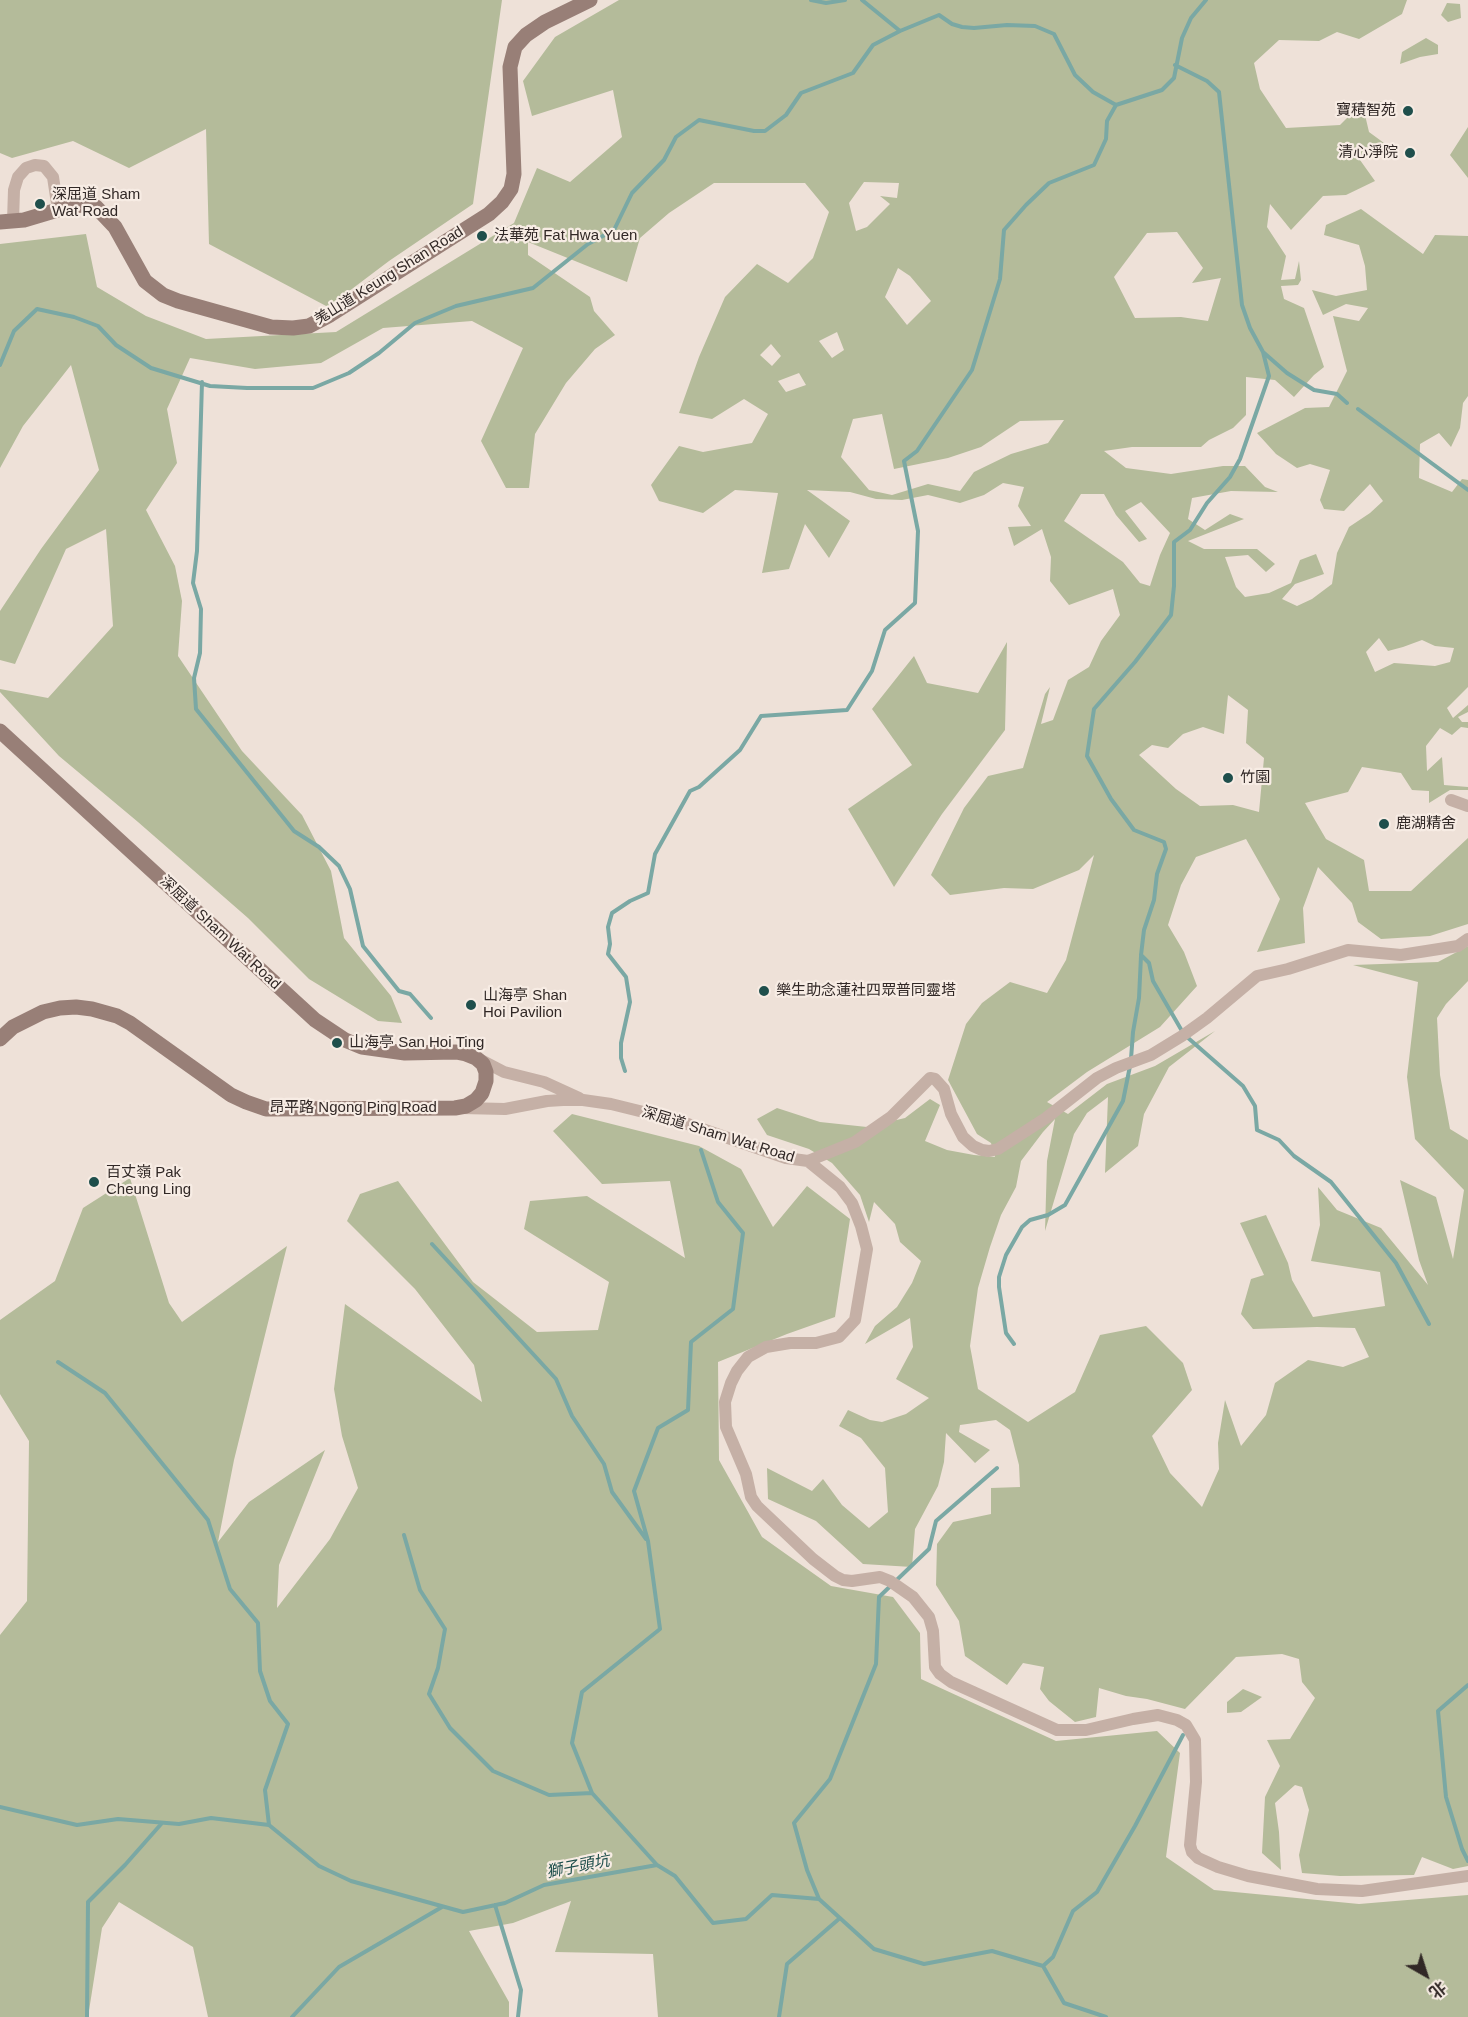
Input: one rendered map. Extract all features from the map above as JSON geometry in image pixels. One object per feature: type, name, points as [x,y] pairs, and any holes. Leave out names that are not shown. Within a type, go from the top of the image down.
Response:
[{"type":"main road","name":"羗山道 Keung Shan Road","points":[[6,221],[71,206],[96,207],[115,227],[145,281],[163,296],[271,327],[309,326],[489,214],[502,202],[511,189],[514,174],[510,67],[515,47],[526,35],[545,22],[590,0]]},
{"type":"main road","name":"深屈道 Sham Wat Road","points":[[0,731],[226,940],[324,1026],[345,1040],[362,1047],[405,1053],[456,1052],[476,1058]]},
{"type":"main road","name":"昂平路 Ngong Ping Road","points":[[0,1039],[13,1027],[43,1012],[76,1007],[92,1009],[117,1016],[130,1023],[231,1095],[266,1109],[455,1108]]},
{"type":"main road","points":[[455,1108],[471,1104],[482,1093],[486,1072],[483,1064],[476,1058]]},
{"type":"street","points":[[6,221],[18,177],[26,168],[35,165],[44,166],[53,177],[58,210]]},
{"type":"street","points":[[1451,800],[1468,806]]},
{"type":"street","points":[[808,1161],[855,1142],[891,1117],[930,1078],[935,1079],[944,1089],[951,1114],[963,1137],[982,1150],[998,1149],[1046,1118],[1097,1078],[1151,1055],[1182,1036],[1257,976],[1348,950],[1401,955],[1458,946],[1468,939]]},
{"type":"street","name":"深屈道 Sham Wat Road","points":[[476,1058],[504,1072],[544,1082],[583,1100]]},
{"type":"street","name":"深屈道 Sham Wat Road","points":[[455,1108],[505,1109],[547,1101],[583,1100],[611,1104],[676,1120],[786,1158],[808,1161],[840,1187],[852,1203],[867,1249],[855,1320],[838,1337],[816,1343],[790,1343],[766,1347],[748,1357],[731,1383],[725,1402],[726,1427],[746,1474],[751,1497],[757,1506],[813,1560],[835,1576],[852,1581],[880,1577],[913,1597],[924,1610],[932,1625],[935,1637],[935,1667],[939,1674],[951,1682],[1057,1730],[1086,1730],[1158,1715],[1186,1725],[1195,1740],[1196,1782],[1190,1845],[1192,1852],[1198,1857],[1218,1867],[1248,1876],[1317,1889],[1362,1891],[1468,1876]]},
{"type":"green space","points":[[0,0],[502,0],[473,204],[389,261],[328,307],[209,244],[206,129],[129,168],[73,141],[12,158],[0,153]]},
{"type":"green space","points":[[619,0],[1407,0],[1402,14],[1359,39],[1337,32],[1319,41],[1279,40],[1254,63],[1260,89],[1286,128],[1340,125],[1359,106],[1382,101],[1365,115],[1369,132],[1384,143],[1360,160],[1375,181],[1346,195],[1323,196],[1291,230],[1270,204],[1267,227],[1286,256],[1281,280],[1295,279],[1299,261],[1301,280],[1298,285],[1281,286],[1284,299],[1304,308],[1324,367],[1294,397],[1275,380],[1246,377],[1246,415],[1233,428],[1209,440],[1201,447],[1132,447],[1104,451],[1126,468],[1171,474],[1223,466],[1245,466],[1265,487],[1278,492],[1231,491],[1192,498],[1188,519],[1205,530],[1230,514],[1244,519],[1188,541],[1204,549],[1257,549],[1275,564],[1266,572],[1248,555],[1225,557],[1236,587],[1245,597],[1269,593],[1291,583],[1300,560],[1316,554],[1324,574],[1295,584],[1282,599],[1297,606],[1312,599],[1332,584],[1337,553],[1349,527],[1383,501],[1370,484],[1344,511],[1324,509],[1320,500],[1330,470],[1310,464],[1297,468],[1276,454],[1257,433],[1305,408],[1329,407],[1347,371],[1333,316],[1359,321],[1368,308],[1346,304],[1323,315],[1312,290],[1336,296],[1367,290],[1365,266],[1359,245],[1324,235],[1326,225],[1361,209],[1423,254],[1435,235],[1468,236],[1468,396],[1463,403],[1460,428],[1451,447],[1439,433],[1420,444],[1419,478],[1452,492],[1462,479],[1468,480],[1468,687],[1447,708],[1453,718],[1468,705],[1468,712],[1458,717],[1462,722],[1468,722],[1468,728],[1461,727],[1452,735],[1440,728],[1426,746],[1427,771],[1442,757],[1444,785],[1468,787],[1468,790],[1450,790],[1429,803],[1429,791],[1412,790],[1401,773],[1362,767],[1348,792],[1305,803],[1326,839],[1364,860],[1369,891],[1411,891],[1468,838],[1468,924],[1430,936],[1381,939],[1358,922],[1352,903],[1318,867],[1303,908],[1305,943],[1257,952],[1280,899],[1246,839],[1196,857],[1181,885],[1168,925],[1184,952],[1197,986],[1160,1027],[1087,1072],[1047,1102],[1068,1114],[1107,1084],[1155,1066],[1215,1031],[1169,1067],[1144,1114],[1138,1146],[1105,1173],[1108,1097],[1087,1113],[1074,1134],[1045,1231],[1047,1161],[1055,1119],[1043,1132],[1021,1161],[1016,1187],[1001,1215],[990,1247],[978,1288],[970,1346],[978,1389],[1028,1422],[1075,1392],[1100,1335],[1146,1326],[1183,1363],[1192,1390],[1152,1436],[1170,1473],[1202,1507],[1219,1469],[1218,1443],[1225,1400],[1241,1446],[1266,1415],[1275,1383],[1308,1360],[1343,1367],[1369,1357],[1355,1328],[1253,1329],[1241,1314],[1251,1279],[1264,1275],[1240,1223],[1266,1215],[1288,1263],[1292,1280],[1313,1317],[1385,1306],[1380,1272],[1311,1261],[1320,1225],[1318,1187],[1337,1210],[1381,1228],[1428,1285],[1419,1260],[1400,1180],[1436,1197],[1453,1259],[1464,1190],[1415,1139],[1407,1077],[1418,982],[1353,965],[1438,962],[1468,946],[1468,981],[1446,1004],[1437,1018],[1440,1075],[1450,1129],[1468,1140],[1468,1866],[1453,1869],[1422,1857],[1414,1875],[1340,1876],[1302,1873],[1299,1855],[1309,1810],[1302,1787],[1295,1785],[1275,1803],[1281,1870],[1262,1853],[1265,1797],[1280,1766],[1267,1740],[1290,1739],[1315,1698],[1302,1682],[1299,1659],[1282,1654],[1236,1657],[1185,1709],[1099,1688],[1096,1717],[1075,1722],[1049,1701],[1040,1689],[1044,1667],[1023,1663],[1007,1685],[965,1656],[959,1621],[936,1585],[937,1544],[953,1522],[991,1514],[991,1488],[1020,1487],[1019,1465],[1010,1430],[996,1420],[960,1425],[959,1432],[990,1450],[975,1463],[946,1433],[944,1462],[938,1486],[915,1529],[912,1567],[863,1564],[816,1521],[768,1499],[767,1468],[812,1491],[823,1479],[842,1505],[869,1528],[888,1512],[885,1468],[861,1438],[839,1426],[848,1410],[870,1420],[882,1422],[906,1414],[929,1398],[896,1379],[913,1347],[910,1318],[865,1344],[875,1326],[897,1307],[912,1283],[921,1261],[900,1242],[895,1224],[874,1202],[869,1222],[860,1195],[832,1163],[809,1149],[767,1135],[757,1119],[777,1108],[820,1122],[867,1127],[905,1118],[930,1099],[940,1105],[925,1141],[947,1150],[995,1157],[991,1143],[977,1134],[948,1080],[966,1024],[982,1003],[1010,982],[1047,993],[1066,960],[1094,855],[1079,870],[1033,889],[1004,888],[950,895],[931,875],[964,808],[988,776],[1023,768],[1045,694],[1050,687],[1041,724],[1053,720],[1068,680],[1089,667],[1101,641],[1120,615],[1113,589],[1069,605],[1050,581],[1051,557],[1042,529],[1014,546],[1008,527],[1031,526],[1018,506],[1024,487],[1003,483],[984,495],[960,503],[928,495],[902,500],[876,499],[850,492],[807,490],[850,521],[829,558],[805,524],[789,569],[762,573],[778,493],[735,490],[703,513],[659,501],[651,485],[679,446],[703,452],[752,443],[768,414],[744,399],[712,419],[679,413],[699,357],[725,297],[757,264],[788,283],[813,258],[829,212],[805,183],[714,183],[669,213],[640,238],[627,282],[528,242],[528,255],[590,297],[594,311],[615,335],[595,349],[566,383],[535,434],[529,488],[506,488],[481,441],[523,348],[472,321],[383,328],[321,363],[255,369],[190,358],[167,409],[177,463],[146,510],[175,566],[182,601],[178,656],[242,751],[302,815],[331,871],[344,938],[391,996],[402,1023],[378,1021],[309,979],[248,918],[59,756],[0,692],[0,689],[48,698],[113,626],[106,529],[66,549],[15,664],[0,660],[0,611],[41,549],[99,470],[71,365],[23,426],[0,468],[0,244],[86,234],[97,287],[146,316],[206,339],[336,332],[514,223],[537,168],[570,182],[622,137],[613,90],[532,116],[523,81],[555,37]],"holes":[[[864,182],[899,183],[897,198],[880,196],[890,204],[867,227],[856,231],[849,203]],[[1177,232],[1203,268],[1192,283],[1221,278],[1208,321],[1181,317],[1135,318],[1114,277],[1147,233]],[[898,268],[910,276],[931,301],[907,325],[885,297]],[[837,332],[844,350],[832,358],[819,341]],[[771,344],[781,356],[772,366],[760,355]],[[799,373],[806,385],[786,392],[778,381]],[[882,414],[894,469],[948,458],[981,447],[1020,421],[1064,420],[1048,443],[1011,454],[974,472],[960,491],[928,484],[892,495],[869,490],[841,457],[853,419]],[[1081,494],[1104,494],[1116,515],[1139,542],[1147,539],[1125,511],[1141,502],[1170,533],[1150,586],[1140,583],[1123,562],[1064,521]],[[1379,638],[1388,651],[1422,640],[1435,646],[1454,648],[1450,662],[1435,666],[1394,663],[1375,672],[1366,652]],[[1228,695],[1248,710],[1246,743],[1264,758],[1259,812],[1233,805],[1200,806],[1176,789],[1139,755],[1152,745],[1168,748],[1183,734],[1203,727],[1224,734]]]},
{"type":"green space","points":[[1447,3],[1460,4],[1461,18],[1448,22],[1441,15]]},
{"type":"green space","points":[[1426,38],[1438,45],[1438,54],[1400,64],[1402,52]]},
{"type":"green space","points":[[1468,127],[1468,178],[1450,155]]},
{"type":"green space","points":[[1007,642],[1005,730],[942,814],[894,887],[848,809],[912,765],[872,709],[914,656],[927,683],[978,693]]},
{"type":"green space","points":[[572,1114],[699,1146],[741,1169],[773,1227],[807,1186],[850,1219],[835,1317],[718,1362],[719,1460],[762,1537],[831,1586],[893,1597],[920,1633],[921,1679],[1056,1741],[1157,1731],[1180,1753],[1166,1857],[1214,1890],[1359,1904],[1468,1895],[1468,2017],[658,2017],[653,1954],[555,1952],[571,1901],[513,1923],[469,1931],[509,2002],[509,2017],[208,2017],[193,1947],[119,1902],[102,1928],[88,2017],[0,2017],[0,1635],[27,1601],[29,1441],[0,1394],[0,1320],[55,1281],[83,1208],[130,1178],[169,1303],[182,1322],[287,1246],[234,1460],[218,1542],[249,1502],[325,1450],[279,1565],[277,1608],[330,1539],[358,1488],[342,1436],[334,1389],[345,1304],[482,1402],[474,1365],[415,1289],[347,1221],[360,1194],[398,1181],[473,1282],[537,1332],[598,1330],[609,1282],[524,1229],[530,1201],[587,1196],[685,1258],[670,1181],[602,1184],[553,1131]]},
{"type":"green space","points":[[1243,1689],[1262,1697],[1241,1712],[1227,1713],[1227,1702]]},
{"type":"waterway","points":[[811,0],[826,3],[845,0]]},
{"type":"waterway","points":[[862,0],[900,31],[939,15],[952,24],[962,27],[1035,26],[1054,34],[1075,75],[1093,92],[1116,105]]},
{"type":"waterway","points":[[625,1071],[621,1058],[621,1043],[630,1002],[626,977],[608,954],[610,944],[608,927],[612,913],[648,893],[655,854],[690,791],[699,787],[740,750],[761,716],[847,710],[872,671],[885,630],[915,603],[918,531],[904,461],[917,451],[972,370],[1000,279],[1004,230],[1049,183],[1094,165],[1106,139],[1107,121],[1116,105],[1162,90],[1174,78],[1182,38],[1191,18],[1206,0]]},
{"type":"waterway","points":[[0,365],[14,331],[37,309],[74,317],[98,326],[116,345],[151,368],[210,386],[313,388],[349,373],[379,353],[415,323],[456,306],[533,288],[588,244],[614,230],[632,193],[664,160],[676,137],[699,120],[754,131],[765,131],[786,115],[801,93],[853,73],[873,45],[900,31]]},
{"type":"waterway","points":[[1175,65],[1207,81],[1219,92],[1242,305],[1250,328],[1263,352],[1269,376],[1240,459],[1230,477],[1207,503],[1190,530],[1174,542],[1174,586],[1171,615],[1135,662],[1094,709],[1087,756],[1111,799],[1134,830],[1164,842],[1166,849],[1157,874],[1154,900],[1144,930],[1141,955],[1149,963],[1153,981],[1182,1031]]},
{"type":"waterway","points":[[1263,352],[1287,373],[1314,390],[1337,394],[1347,403]]},
{"type":"waterway","points":[[202,382],[197,551],[193,583],[201,609],[200,653],[194,678],[196,709],[294,831],[319,847],[339,866],[350,889],[363,946],[399,991],[410,994],[431,1018]]},
{"type":"waterway","points":[[1358,409],[1468,490]]},
{"type":"waterway","points":[[1131,1059],[1139,998],[1141,956]]},
{"type":"waterway","points":[[1187,1037],[1243,1086],[1255,1106],[1257,1130],[1279,1140],[1294,1156],[1331,1182],[1396,1263],[1429,1324]]},
{"type":"waterway","points":[[1014,1344],[1006,1333],[999,1287],[999,1277],[1006,1255],[1022,1227],[1030,1220],[1048,1215],[1065,1205],[1123,1101],[1130,1066]]},
{"type":"waterway","points":[[657,1865],[592,1793],[572,1743],[582,1692],[660,1629],[648,1541],[634,1491],[658,1428],[688,1410],[691,1342],[733,1309],[743,1233],[718,1202],[701,1150]]},
{"type":"waterway","points":[[432,1244],[556,1379],[572,1416],[604,1464],[612,1492],[646,1539]]},
{"type":"waterway","points":[[58,1362],[105,1393],[208,1520],[230,1589],[258,1623],[260,1671],[270,1701],[288,1724],[265,1790],[269,1825]]},
{"type":"waterway","points":[[819,1899],[807,1870],[794,1823],[830,1779],[876,1664],[879,1597],[929,1549],[936,1521],[997,1468]]},
{"type":"waterway","points":[[404,1535],[420,1590],[445,1629],[438,1668],[429,1694],[450,1728],[493,1771],[549,1795],[592,1793]]},
{"type":"waterway","points":[[1468,1685],[1438,1711],[1446,1797],[1468,1861]]},
{"type":"waterway","points":[[1043,1966],[1053,1957],[1073,1911],[1097,1892],[1183,1735]]},
{"type":"waterway","name":"獅子頭坑","points":[[0,1807],[77,1825],[118,1819],[179,1824],[211,1818],[269,1825],[319,1866],[351,1881],[463,1912],[505,1903],[544,1885],[657,1865],[675,1876],[713,1923],[746,1919],[772,1895],[819,1899],[874,1949],[924,1964],[992,1951],[1043,1966],[1064,2003],[1106,2017]]},
{"type":"waterway","points":[[87,2017],[88,1902],[162,1823]]},
{"type":"waterway","points":[[495,1905],[521,1990],[518,2017]]},
{"type":"waterway","points":[[292,2017],[339,1967],[442,1907]]},
{"type":"waterway","points":[[779,2017],[787,1964],[840,1918]]},
{"type":"place","name":"寶積智苑","points":[[1408,111]]},
{"type":"place","name":"清心淨院","points":[[1410,153]]},
{"type":"place","name":"深屈道 Sham Wat Road","points":[[40,204]]},
{"type":"place","name":"法華苑 Fat Hwa Yuen","points":[[482,236]]},
{"type":"place","name":"竹園","points":[[1228,778]]},
{"type":"place","name":"鹿湖精舍","points":[[1384,824]]},
{"type":"place","name":"樂生助念蓮社四眾普同靈塔","points":[[764,991]]},
{"type":"place","name":"山海亭 Shan Hoi Pavilion","points":[[471,1005]]},
{"type":"place","name":"山海亭 San Hoi Ting","points":[[337,1043]]},
{"type":"place","name":"百丈嶺 Pak Cheung Ling","points":[[94,1182]]}]
